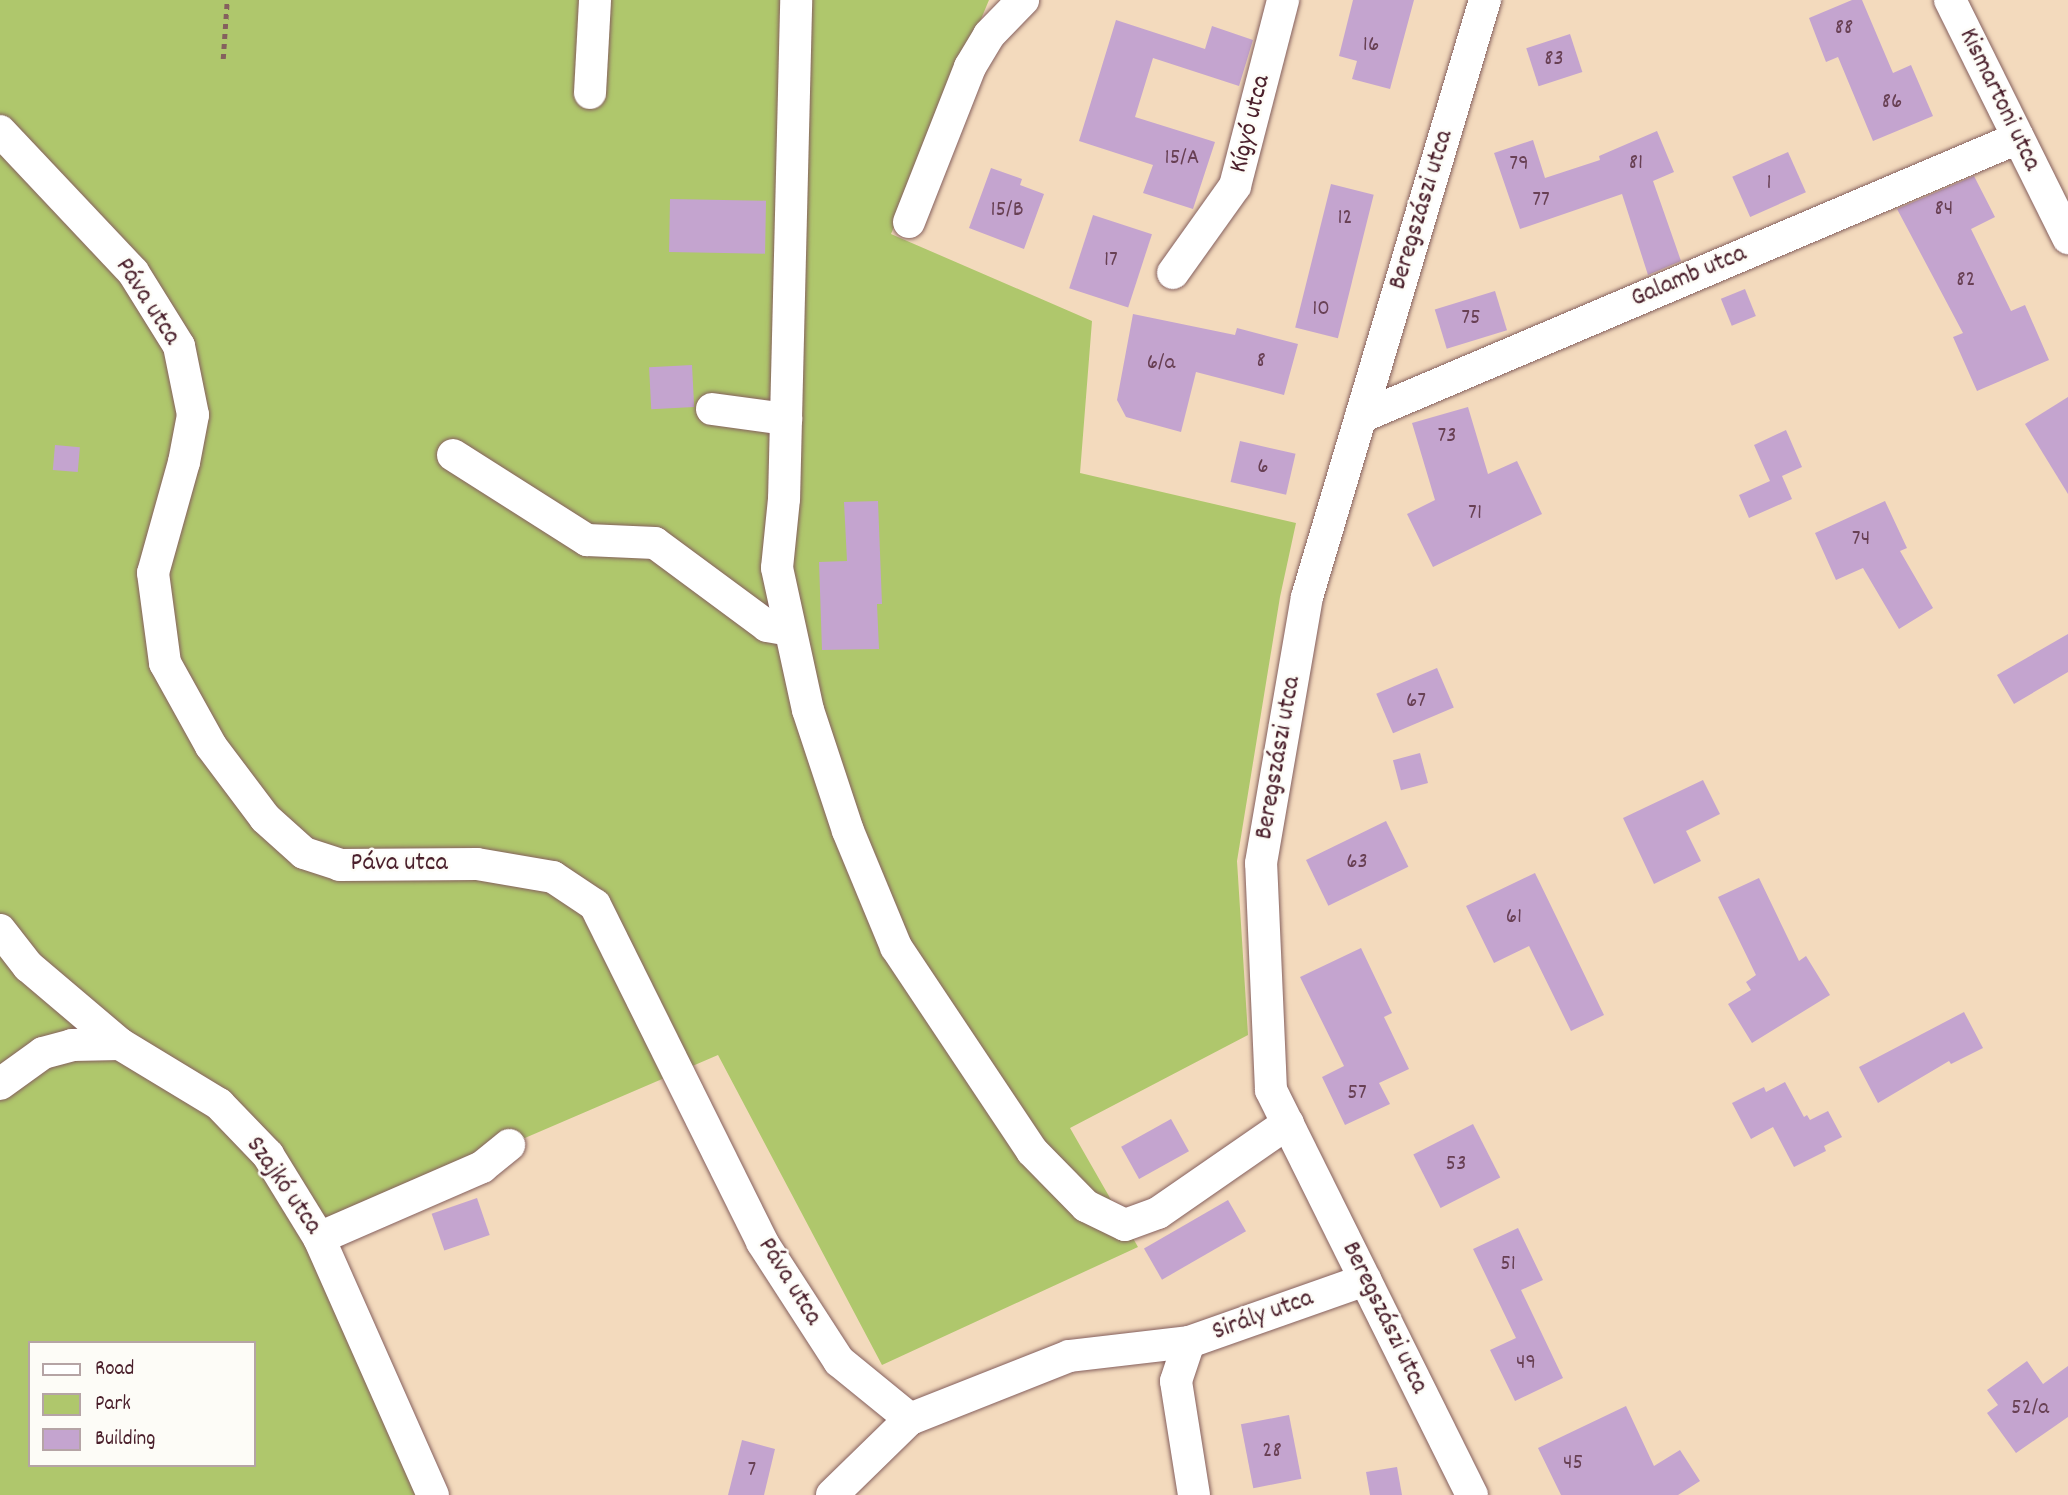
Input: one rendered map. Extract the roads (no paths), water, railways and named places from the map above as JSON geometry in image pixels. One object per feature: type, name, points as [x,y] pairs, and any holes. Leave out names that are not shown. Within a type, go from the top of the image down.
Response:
[{"type":"street","points":[[590,93],[596,0]]},
{"type":"street","points":[[796,0],[784,499],[777,568],[808,710],[848,831],[895,947],[1032,1151],[1086,1206],[1125,1225],[1158,1213],[1288,1123]]},
{"type":"street","points":[[909,222],[970,67],[989,35],[1023,0]]},
{"type":"street","name":"Kígyó utca","points":[[1173,274],[1235,186],[1283,0]]},
{"type":"street","name":"Beregszászi utca","points":[[1472,1495],[1271,1090],[1261,863],[1307,597],[1485,0]]},
{"type":"street","name":"Kismartoni utca","points":[[1950,0],[2068,238]]},
{"type":"street","name":"Páva utca","points":[[0,131],[133,272],[179,346],[193,415],[184,462],[153,573],[165,663],[211,747],[265,818],[304,853],[340,865],[489,866],[553,877],[595,905],[627,964],[762,1242],[839,1361],[909,1419]]},
{"type":"street","name":"Galamb utca","points":[[1361,417],[2018,138]]},
{"type":"street","points":[[712,409],[786,419]]},
{"type":"street","points":[[453,455],[587,540],[655,543],[767,626],[789,630]]},
{"type":"street","name":"Szajkó utca","points":[[0,930],[29,966],[120,1044],[219,1104],[268,1155],[319,1238],[433,1495]]},
{"type":"street","points":[[0,1084],[43,1053],[72,1045],[120,1044]]},
{"type":"street","points":[[319,1238],[482,1167],[509,1145]]},
{"type":"street","name":"Sirály utca","points":[[1194,1495],[1176,1381],[1189,1342],[1365,1280]]},
{"type":"street","points":[[832,1495],[909,1419],[1069,1356],[1189,1342]]}]
